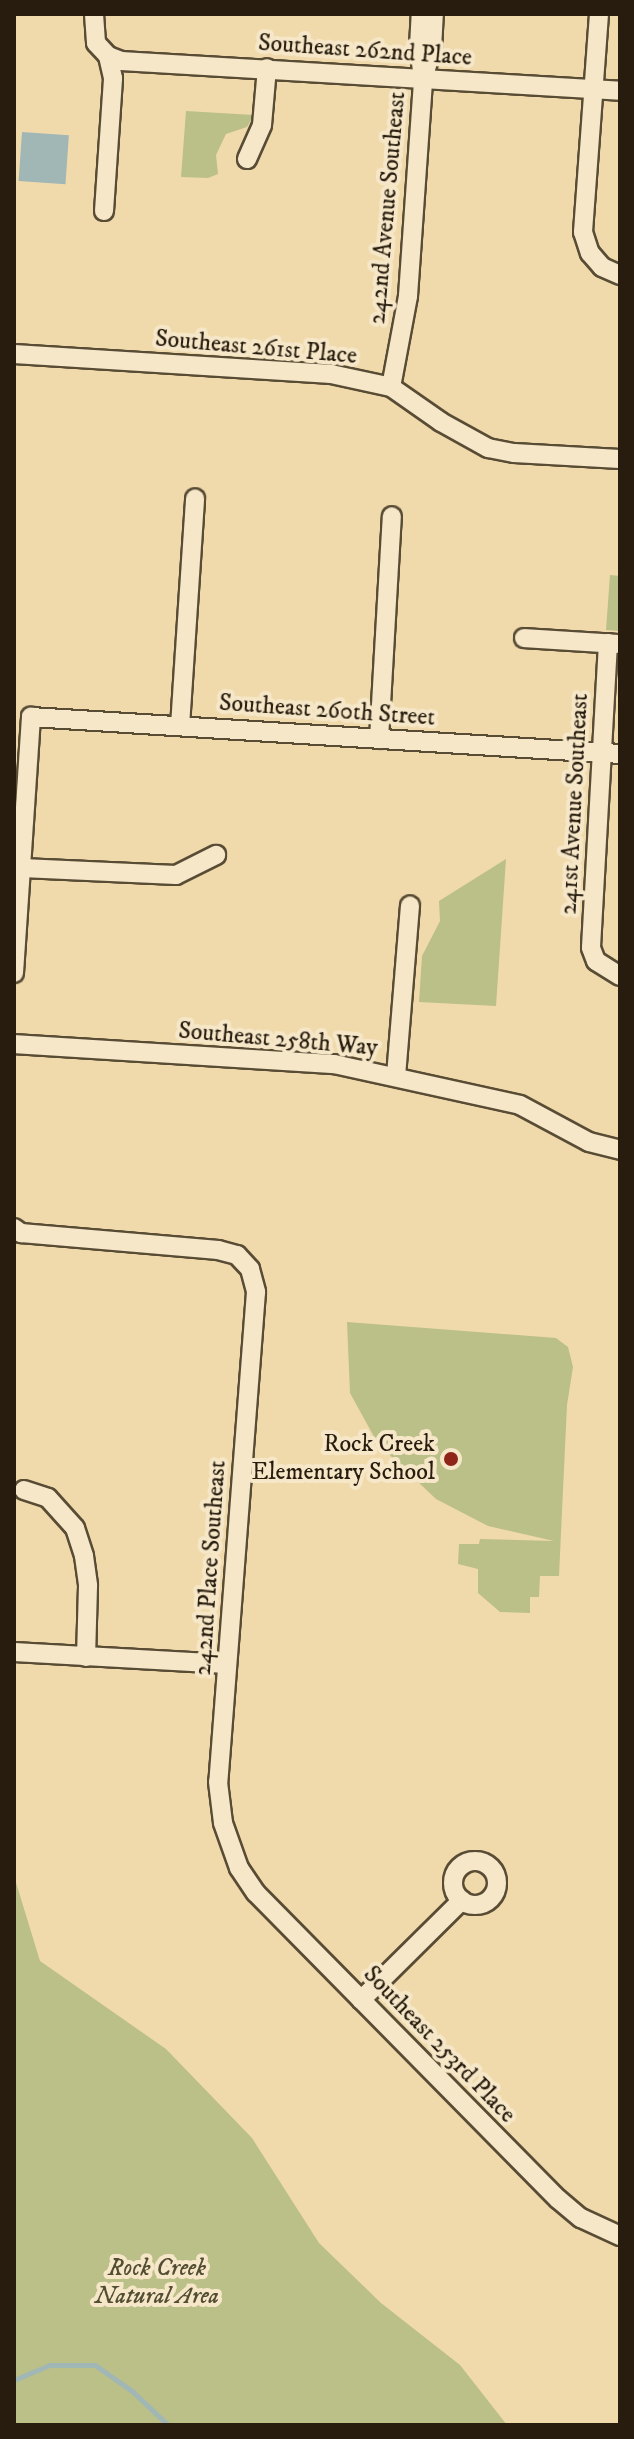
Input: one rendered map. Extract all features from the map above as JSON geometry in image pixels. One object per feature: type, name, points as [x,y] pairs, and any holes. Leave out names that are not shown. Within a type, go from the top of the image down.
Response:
[{"type":"street","points":[[94,14],[96,43],[108,56],[113,78],[104,211]]},
{"type":"street","name":"242nd Avenue Southeast","points":[[391,387],[408,296],[423,79],[419,47],[421,14]]},
{"type":"street","name":"242nd Avenue Southeast","points":[[423,79],[432,49],[434,14]]},
{"type":"street","points":[[599,14],[583,232],[596,261],[620,275]]},
{"type":"street","name":"Southeast 262nd Place","points":[[108,56],[131,63],[267,68],[620,91]]},
{"type":"street","points":[[247,159],[262,125],[267,68]]},
{"type":"street","name":"Southeast 261st Place","points":[[14,354],[331,374],[391,387],[441,422],[488,448],[514,453],[620,459]]},
{"type":"street","points":[[180,726],[195,498]]},
{"type":"street","points":[[379,739],[392,516]]},
{"type":"street","points":[[524,638],[614,643]]},
{"type":"street","name":"241st Avenue Southeast","points":[[614,643],[611,754],[591,948],[600,965],[620,976]]},
{"type":"street","name":"Southeast 260th Street","points":[[22,868],[31,717],[611,754]]},
{"type":"street","points":[[14,973],[22,868],[176,875],[216,855]]},
{"type":"street","points":[[396,1076],[410,906]]},
{"type":"street","name":"Southeast 258th Way","points":[[14,1044],[334,1064],[520,1105],[589,1142],[620,1150]]},
{"type":"street","name":"242nd Place Southeast","points":[[17,1231],[218,1250],[237,1255],[250,1269],[256,1292],[218,1782],[223,1823],[239,1868]]},
{"type":"street","points":[[24,1490],[48,1498],[75,1528],[84,1556],[88,1586],[86,1657]]},
{"type":"street","points":[[14,1652],[227,1664]]},
{"type":"street","name":"Southeast 253rd Place","points":[[239,1868],[256,1893],[558,2199],[581,2218],[620,2236]]},
{"type":"street","points":[[361,2000],[462,1900]]},
{"type":"green space","points":[[186,111],[254,115],[247,127],[226,134],[216,155],[218,174],[208,178],[181,177]]},
{"type":"green space","points":[[610,575],[620,576],[620,631],[606,630]]},
{"type":"green space","points":[[506,859],[496,1006],[419,1002],[422,956],[440,921],[439,901]]},
{"type":"green space","points":[[347,1322],[556,1338],[568,1347],[573,1367],[567,1405],[559,1576],[540,1576],[539,1597],[530,1597],[530,1613],[500,1612],[478,1593],[478,1569],[458,1564],[459,1544],[479,1544],[480,1539],[554,1541],[488,1526],[436,1499],[378,1444],[350,1393]]},
{"type":"green space","name":"Rock Creek Natural Area","points":[[14,1876],[40,1961],[166,2049],[252,2138],[319,2243],[381,2303],[460,2365],[507,2425],[14,2425]]},
{"type":"shaded area","points":[[22,132],[69,135],[65,184],[19,181]]},
{"type":"waterway","points":[[14,2380],[50,2365],[95,2365],[132,2391],[168,2425]]},
{"type":"place","name":"Rock Creek Elementary School","points":[[451,1459]]}]
